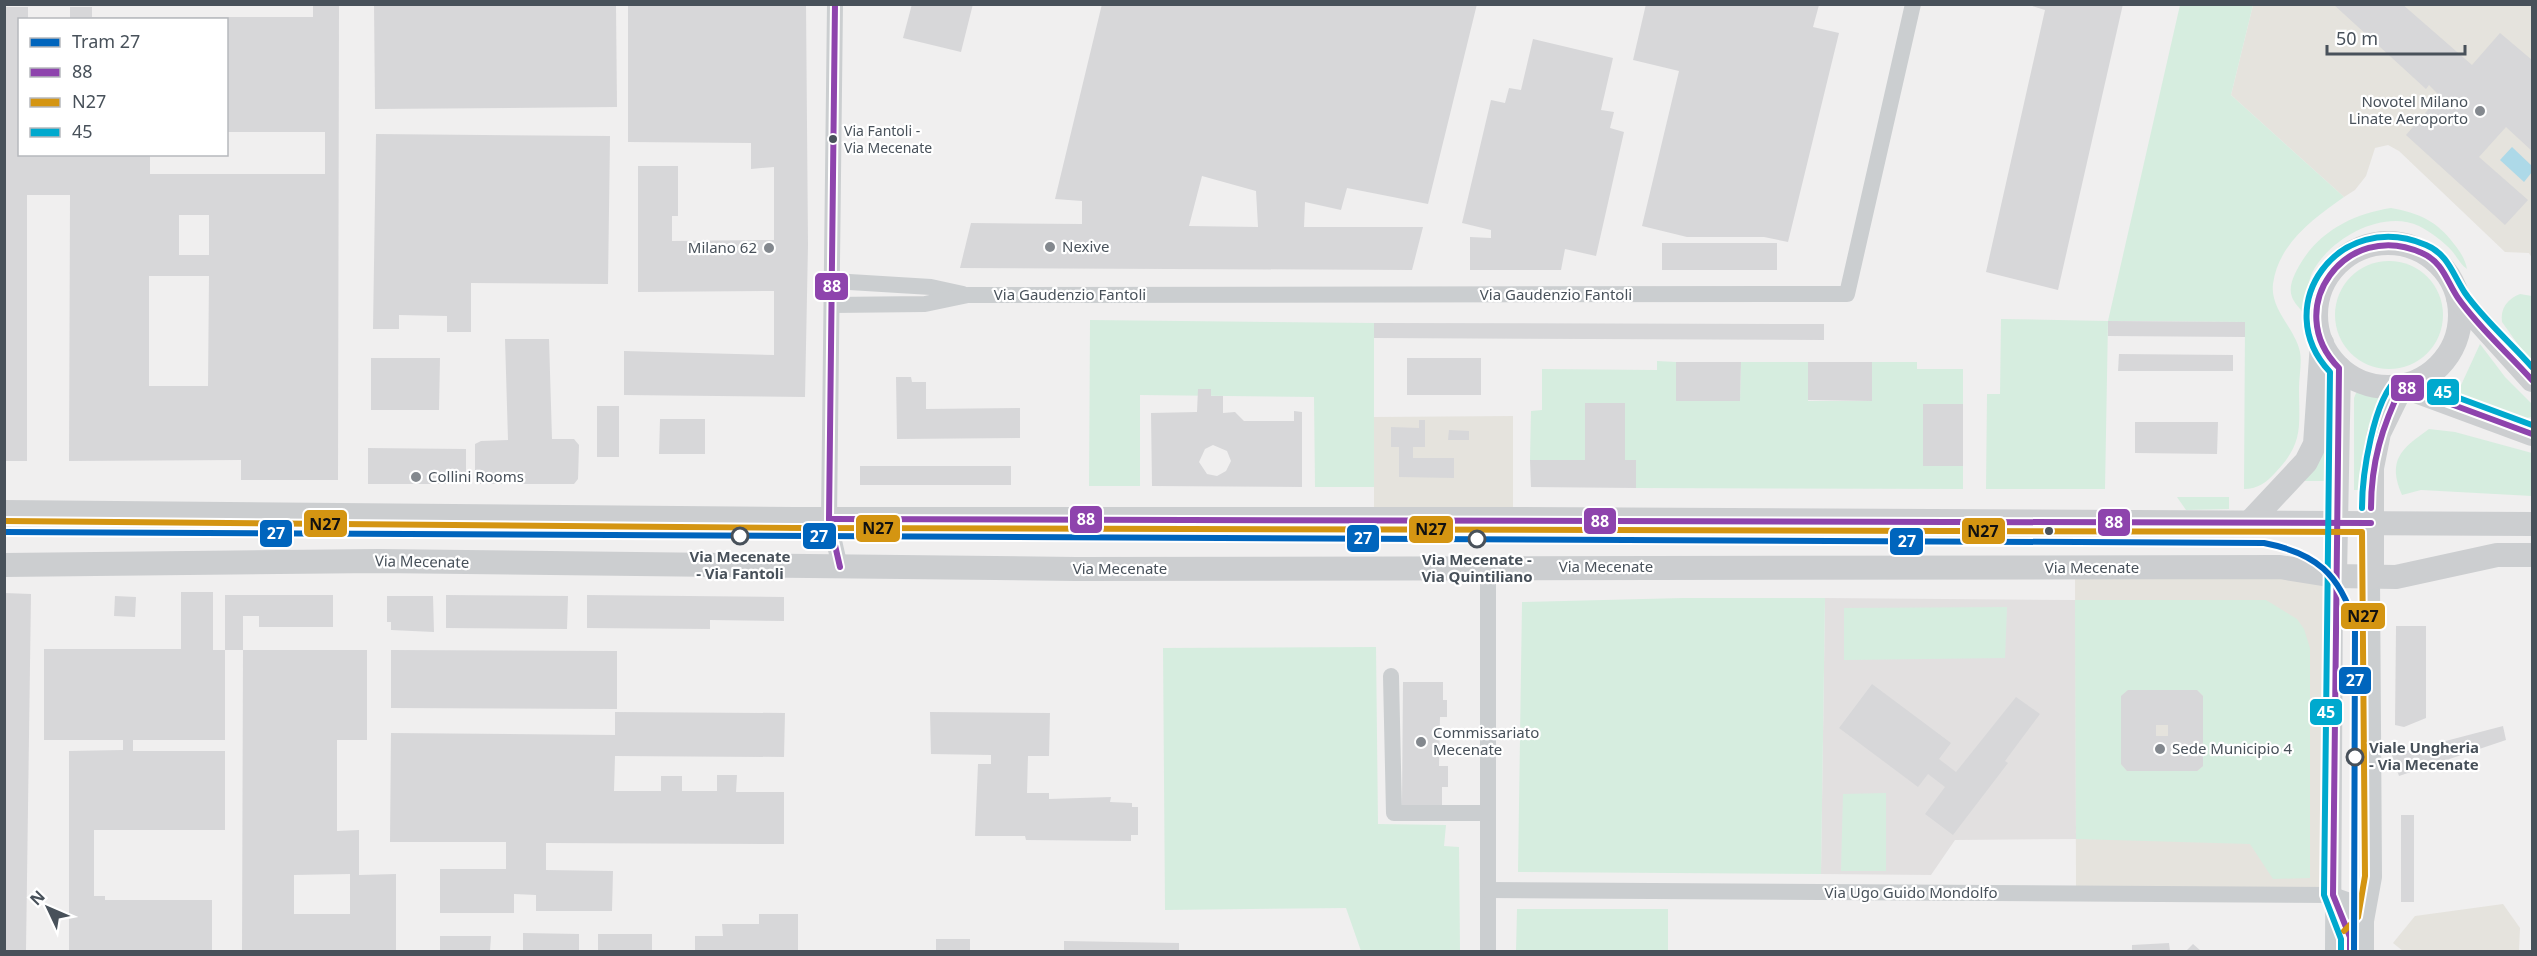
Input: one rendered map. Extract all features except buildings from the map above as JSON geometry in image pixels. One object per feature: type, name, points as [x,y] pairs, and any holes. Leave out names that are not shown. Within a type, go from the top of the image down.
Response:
[{"type":"main road","points":[[2248,524],[2306,462],[2315,444],[2322,343],[2316,317],[2318,299],[2324,282],[2341,261],[2364,248],[2390,243],[2424,253],[2447,274],[2458,298],[2532,380]]},
{"type":"main road","points":[[2322,343],[2338,368],[2366,384],[2384,388],[2419,381],[2434,371],[2451,350],[2460,325],[2458,298]]},
{"type":"main road","points":[[2335,576],[2338,523],[2338,368]]},
{"type":"main road","points":[[2402,386],[2532,434]]},
{"type":"main road","points":[[2372,577],[2372,468],[2379,433],[2402,386]]},
{"type":"main road","points":[[4,512],[828,519],[1513,519],[2532,524]]},
{"type":"main road","name":"Via Mecenate","points":[[4,565],[378,561],[1087,569],[2280,567],[2335,576],[2396,577],[2497,555],[2532,555]]},
{"type":"street","points":[[835,4],[828,519],[840,567]]},
{"type":"street","name":"Via Gaudenzio Fantoli","points":[[832,305],[925,304],[968,295],[1847,294],[1913,4]]},
{"type":"street","name":"Via Gaudenzio Fantoli","points":[[832,282],[931,287],[968,295]]},
{"type":"street","points":[[1488,567],[1488,951]]},
{"type":"street","points":[[2333,951],[2335,576]]},
{"type":"street","points":[[2366,951],[2366,921],[2374,877],[2372,577]]},
{"type":"street","points":[[1391,676],[1394,813],[1488,813]]},
{"type":"street","name":"Via Ugo Guido Mondolfo","points":[[1488,890],[2334,895]]},
{"type":"street","points":[[2334,895],[2347,900],[2366,921]]},
{"type":"shaded area","points":[[2253,5],[2532,5],[2532,258],[2529,253],[2505,252],[2399,151],[2388,145],[2375,148],[2366,176],[2355,190],[2344,197],[2231,95]]},
{"type":"shaded area","points":[[1513,416],[1513,519],[1374,519],[1374,417]]},
{"type":"shaded area","points":[[2075,569],[2334,578],[2331,893],[2076,891]]},
{"type":"shaded area","points":[[1825,598],[2075,600],[2076,839],[1955,840],[1931,875],[1821,874]]},
{"type":"shaded area","points":[[2503,904],[2520,928],[2519,951],[2403,951],[2393,943],[2415,916]]},
{"type":"green space","points":[[2180,5],[2253,5],[2231,95],[2344,197],[2299,233],[2282,256],[2276,270],[2273,284],[2275,302],[2297,343],[2301,365],[2298,434],[2291,453],[2272,477],[2257,487],[2244,489],[2245,322],[2108,321]]},
{"type":"green space","points":[[2391,208],[2427,219],[2441,229],[2464,259],[2467,269],[2445,244],[2419,226],[2389,221],[2373,224],[2344,239],[2320,261],[2310,278],[2307,304],[2303,313],[2293,299],[2292,281],[2299,266],[2316,243],[2350,220]]},
{"type":"green space","points":[[2389,261],[2410,265],[2427,277],[2439,294],[2443,315],[2439,336],[2427,353],[2410,365],[2389,369],[2368,365],[2351,353],[2339,336],[2335,315],[2339,294],[2351,277],[2368,265]]},
{"type":"green space","points":[[2520,294],[2532,296],[2532,364],[2502,322],[2505,305]]},
{"type":"green space","points":[[2001,319],[2108,321],[2105,489],[1986,489],[1987,394],[2000,394]]},
{"type":"green space","points":[[1090,320],[1374,323],[1374,487],[1315,487],[1314,397],[1140,395],[1140,486],[1089,486]]},
{"type":"green space","points":[[2480,344],[2505,377],[2532,404],[2532,417],[2526,418],[2456,396]]},
{"type":"green space","points":[[1657,361],[1676,362],[1676,400],[1740,400],[1741,362],[1808,362],[1808,401],[1872,401],[1872,362],[1917,362],[1917,369],[1963,369],[1963,404],[1923,404],[1923,466],[1963,466],[1963,489],[1636,488],[1636,461],[1530,460],[1531,411],[1542,410],[1542,369],[1657,370]]},
{"type":"green space","points":[[2362,392],[2385,400],[2360,469],[2360,490],[2354,490],[2354,398],[2356,393]]},
{"type":"green space","points":[[2429,429],[2455,432],[2532,453],[2532,496],[2421,490],[2402,495],[2396,473],[2399,456],[2404,449]]},
{"type":"green space","points":[[2324,449],[2325,481],[2304,481]]},
{"type":"green space","points":[[2177,497],[2229,497],[2229,509],[2186,510]]},
{"type":"green space","points":[[1683,598],[1825,598],[1821,874],[1518,872],[1522,602]]},
{"type":"green space","points":[[2075,600],[2266,600],[2297,619],[2304,629],[2310,648],[2310,878],[2273,879],[2250,844],[2076,839]],"holes":[[[2128,690],[2197,690],[2203,696],[2203,766],[2197,771],[2127,771],[2121,764],[2122,696]]]},
{"type":"green space","points":[[2007,607],[2005,658],[1844,660],[1844,608]]},
{"type":"green space","points":[[1376,647],[1378,824],[1446,825],[1444,846],[1459,847],[1460,951],[1361,951],[1346,908],[1165,910],[1163,648]]},
{"type":"green space","points":[[1886,793],[1886,871],[1841,871],[1843,794]]},
{"type":"green space","points":[[1517,909],[1668,909],[1668,951],[1516,951]]},
{"type":"water","points":[[2512,147],[2532,166],[2532,172],[2524,182],[2500,160]]},
{"type":"tram line","name":"27","points":[[4,532],[2264,543],[2298,553],[2323,569],[2342,592],[2355,625],[2354,952]]},
{"type":"transit line","name":"88","points":[[835,4],[829,519],[840,567]]},
{"type":"transit line","name":"45","points":[[2341,952],[2341,939],[2324,895],[2330,372],[2313,346],[2307,319],[2310,293],[2322,270],[2341,252],[2366,240],[2394,237],[2426,245],[2445,259],[2472,303],[2532,367]]},
{"type":"transit line","name":"88","points":[[2350,952],[2350,937],[2333,895],[2339,368],[2323,345],[2316,320],[2319,296],[2330,275],[2347,258],[2369,248],[2394,245],[2422,253],[2440,267],[2466,309],[2532,380]]},
{"type":"transit line","name":"45","points":[[2362,508],[2367,458],[2376,420],[2389,388],[2398,378],[2405,378],[2532,425]]},
{"type":"transit line","name":"88","points":[[2371,508],[2373,476],[2379,445],[2402,386],[2532,434]]},
{"type":"transit line","name":"88","points":[[829,519],[2371,523]]},
{"type":"transit line","name":"N27","points":[[4,521],[794,528],[2362,532],[2365,876],[2358,917],[2344,931]]},
{"type":"place","name":"Novotel Milano Linate Aeroporto","points":[[2480,111]]},
{"type":"place","name":"Via Fantoli - Via Mecenate","points":[[833,139]]},
{"type":"place","name":"Nexive","points":[[1050,247]]},
{"type":"place","name":"Milano 62","points":[[769,248]]},
{"type":"place","name":"Collini Rooms","points":[[416,477]]},
{"type":"place","name":"Via Mecenate - Via Fantoli","points":[[740,536]]},
{"type":"place","name":"Via Mecenate - Via Quintiliano","points":[[1477,539]]},
{"type":"place","name":"Commissariato Mecenate","points":[[1421,742]]},
{"type":"place","name":"Sede Municipio 4","points":[[2160,749]]},
{"type":"place","name":"Viale Ungheria - Via Mecenate","points":[[2355,757]]}]
